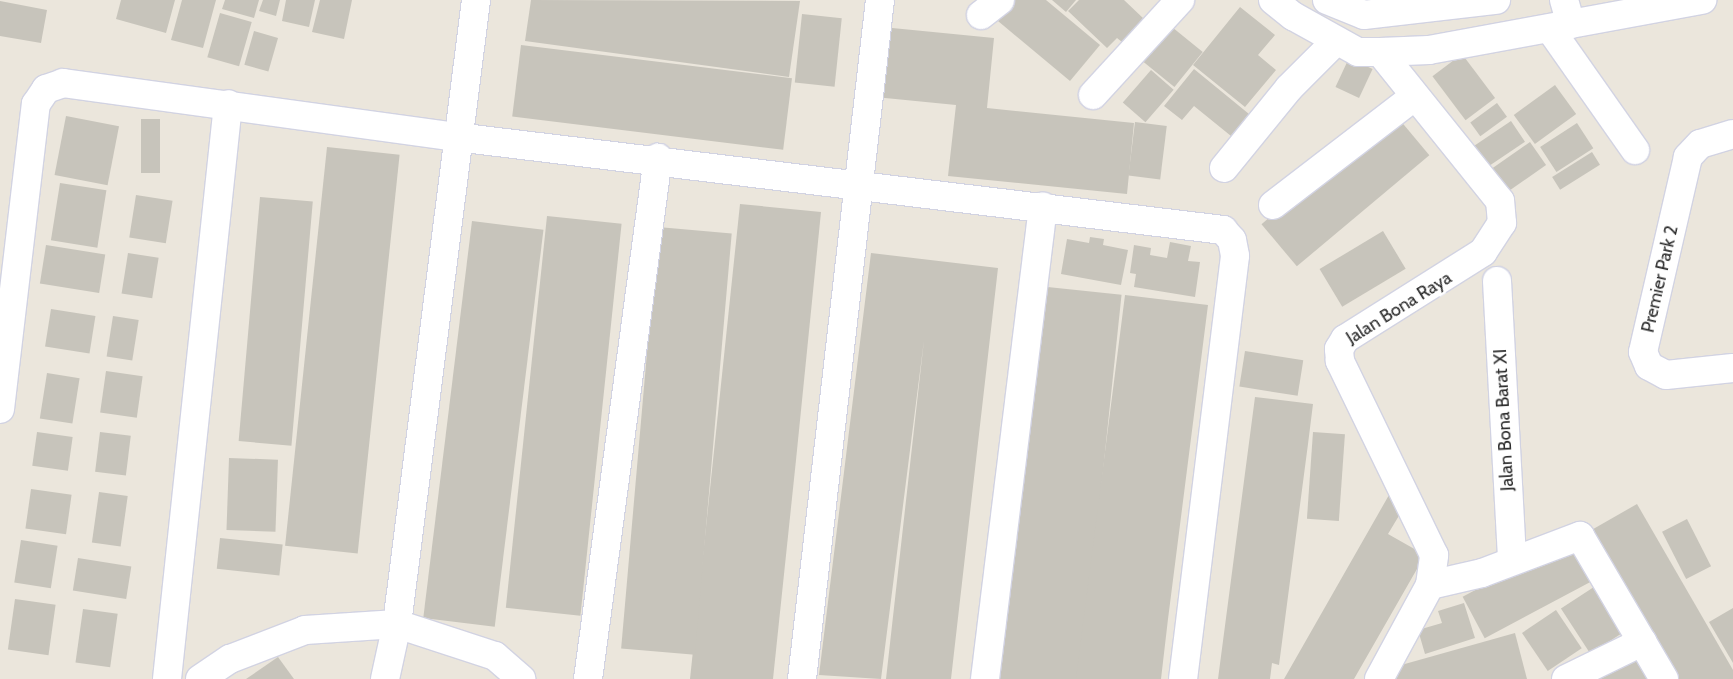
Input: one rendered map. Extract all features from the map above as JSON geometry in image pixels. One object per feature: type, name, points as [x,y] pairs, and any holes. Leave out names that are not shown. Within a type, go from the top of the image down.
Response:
[{"type":"street","points":[[385,679],[397,624],[456,137],[476,0]]},
{"type":"street","points":[[802,679],[861,185],[880,0]]},
{"type":"street","points":[[1093,95],[1180,0]]},
{"type":"street","points":[[1273,0],[1336,41],[1358,52],[1429,50],[1562,18],[1702,0]]},
{"type":"street","points":[[1327,0],[1369,7],[1496,0]]},
{"type":"street","points":[[1562,18],[1636,150]]},
{"type":"street","points":[[1224,168],[1289,88],[1336,41]]},
{"type":"street","name":"Jalan Bona Raya","points":[[1379,679],[1430,585],[1434,555],[1340,361],[1339,349],[1345,339],[1483,252],[1502,223],[1500,200],[1414,97],[1380,52]]},
{"type":"street","points":[[0,409],[36,104],[46,90],[62,83],[228,104],[456,137],[658,158],[1223,230],[1232,240],[1235,256],[1183,679]]},
{"type":"street","points":[[1273,205],[1414,97]]},
{"type":"street","points":[[167,679],[228,104]]},
{"type":"street","name":"Premier Park 2","points":[[1733,134],[1700,144],[1688,157],[1643,352],[1649,366],[1666,375],[1733,368]]},
{"type":"street","points":[[588,679],[658,158]]},
{"type":"street","points":[[985,679],[1044,207]]},
{"type":"street","name":"Jalan Bona Barat XI","points":[[1497,280],[1512,560]]},
{"type":"street","points":[[1430,585],[1512,560],[1572,536],[1584,537],[1664,679]]},
{"type":"street","points":[[200,679],[230,659],[305,630],[397,624],[495,656],[520,679]]},
{"type":"street","points":[[1566,679],[1642,642]]},
{"type":"building","points":[[121,0],[175,0],[166,33],[116,19]]},
{"type":"building","points":[[182,0],[216,0],[203,48],[171,40]]},
{"type":"building","points":[[225,0],[259,0],[254,18],[222,9]]},
{"type":"building","points":[[263,0],[280,0],[276,16],[259,11]]},
{"type":"building","points":[[286,0],[315,0],[309,27],[282,21]]},
{"type":"building","points":[[320,0],[352,0],[344,39],[312,32]]},
{"type":"building","points":[[531,0],[800,1],[789,77],[525,41]]},
{"type":"building","points":[[1015,0],[1046,0],[1100,45],[1070,81],[998,21]]},
{"type":"building","points":[[1052,0],[1076,0],[1066,12]]},
{"type":"building","points":[[1079,0],[1124,0],[1144,19],[1122,42],[1117,38],[1107,48],[1068,11]]},
{"type":"building","points":[[0,1],[47,10],[41,43],[0,36]]},
{"type":"building","points":[[1240,7],[1275,35],[1258,55],[1276,70],[1245,107],[1193,65]]},
{"type":"building","points":[[220,13],[252,22],[239,66],[207,57]]},
{"type":"building","points":[[802,14],[842,18],[835,87],[795,83]]},
{"type":"building","points":[[1167,23],[1203,52],[1174,87],[1139,58]]},
{"type":"building","points":[[882,27],[994,38],[987,108],[1134,123],[1127,194],[948,176],[956,105],[875,97]]},
{"type":"building","points":[[254,31],[278,38],[268,72],[244,65]]},
{"type":"building","points":[[521,45],[792,78],[783,150],[512,116]]},
{"type":"building","points":[[1462,54],[1495,98],[1466,120],[1432,76]]},
{"type":"building","points":[[1349,58],[1373,69],[1359,98],[1335,87]]},
{"type":"building","points":[[1194,69],[1249,114],[1231,136],[1194,106],[1182,120],[1164,106]]},
{"type":"building","points":[[1151,70],[1174,90],[1145,122],[1123,102]]},
{"type":"building","points":[[1555,85],[1576,114],[1535,144],[1514,115]]},
{"type":"building","points":[[1497,103],[1507,117],[1480,136],[1470,122]]},
{"type":"building","points":[[1394,113],[1429,155],[1297,266],[1261,224]]},
{"type":"building","points":[[66,116],[119,126],[108,185],[55,175]]},
{"type":"building","points":[[141,119],[160,119],[160,173],[141,173]]},
{"type":"building","points":[[1511,121],[1525,142],[1483,170],[1469,150]]},
{"type":"building","points":[[1135,122],[1167,126],[1160,179],[1128,176]]},
{"type":"building","points":[[1577,123],[1593,148],[1556,172],[1540,147]]},
{"type":"building","points":[[1530,142],[1546,165],[1500,197],[1484,174]]},
{"type":"building","points":[[327,147],[400,155],[358,553],[285,546]]},
{"type":"building","points":[[1592,152],[1600,165],[1560,190],[1552,177]]},
{"type":"building","points":[[60,183],[106,190],[97,248],[51,240]]},
{"type":"building","points":[[136,195],[173,201],[166,243],[129,237]]},
{"type":"building","points":[[260,197],[313,202],[291,446],[239,441]]},
{"type":"building","points":[[740,204],[821,212],[773,679],[690,679]]},
{"type":"building","points":[[547,216],[622,224],[580,616],[506,608]]},
{"type":"building","points":[[472,221],[543,230],[495,627],[423,618]]},
{"type":"building","points":[[658,227],[732,233],[695,655],[621,648]]},
{"type":"building","points":[[1383,231],[1406,269],[1342,307],[1320,269]]},
{"type":"building","points":[[1090,237],[1104,239],[1103,245],[1128,250],[1121,285],[1061,274],[1067,239],[1089,243]]},
{"type":"building","points":[[1170,242],[1191,246],[1188,261],[1200,262],[1195,297],[1134,287],[1136,274],[1130,273],[1134,245],[1151,248],[1150,255],[1167,258]]},
{"type":"building","points":[[46,245],[105,254],[99,293],[40,284]]},
{"type":"building","points":[[128,253],[159,258],[152,298],[122,293]]},
{"type":"building","points":[[871,253],[998,268],[951,679],[886,679],[924,340],[881,679],[819,675]]},
{"type":"building","points":[[1038,286],[1122,295],[1081,679],[997,679]]},
{"type":"building","points":[[1125,295],[1208,305],[1161,679],[1076,679]]},
{"type":"building","points":[[51,309],[95,316],[90,354],[45,347]]},
{"type":"building","points":[[113,316],[139,320],[132,361],[107,356]]},
{"type":"building","points":[[1245,351],[1303,360],[1298,396],[1239,387]]},
{"type":"building","points":[[106,371],[143,376],[137,418],[100,413]]},
{"type":"building","points":[[47,373],[80,378],[72,424],[40,418]]},
{"type":"building","points":[[1255,397],[1313,404],[1308,444],[1279,665],[1272,663],[1270,679],[1218,679]]},
{"type":"building","points":[[37,432],[73,437],[68,471],[32,466]]},
{"type":"building","points":[[100,432],[131,436],[126,475],[95,472]]},
{"type":"building","points":[[1313,432],[1345,434],[1339,521],[1307,519]]},
{"type":"building","points":[[229,458],[278,460],[275,532],[226,530]]},
{"type":"building","points":[[31,489],[72,495],[66,534],[25,529]]},
{"type":"building","points":[[99,492],[128,496],[121,547],[92,543]]},
{"type":"building","points":[[1389,495],[1406,504],[1388,534],[1425,555],[1354,679],[1284,679]]},
{"type":"building","points":[[1637,504],[1733,670],[1733,679],[1673,679],[1588,532]]},
{"type":"building","points":[[1687,519],[1711,566],[1686,579],[1662,532]]},
{"type":"building","points":[[220,538],[283,545],[279,575],[217,569]]},
{"type":"building","points":[[1573,538],[1595,579],[1485,638],[1463,597]]},
{"type":"building","points":[[21,540],[58,546],[51,588],[14,582]]},
{"type":"building","points":[[78,558],[131,566],[126,599],[73,591]]},
{"type":"building","points":[[1597,585],[1626,630],[1590,654],[1561,608]]},
{"type":"building","points":[[15,599],[56,605],[49,655],[8,650]]},
{"type":"building","points":[[1464,603],[1475,638],[1425,654],[1418,630],[1442,623],[1438,611]]},
{"type":"building","points":[[1733,608],[1733,663],[1709,622]]},
{"type":"building","points":[[83,609],[118,614],[110,667],[75,662]]},
{"type":"building","points":[[1556,610],[1582,648],[1548,671],[1522,633]]},
{"type":"building","points":[[1515,633],[1527,679],[1390,679],[1387,669]]},
{"type":"building","points":[[1639,649],[1653,679],[1586,679]]},
{"type":"building","points":[[278,657],[294,679],[246,679]]}]
